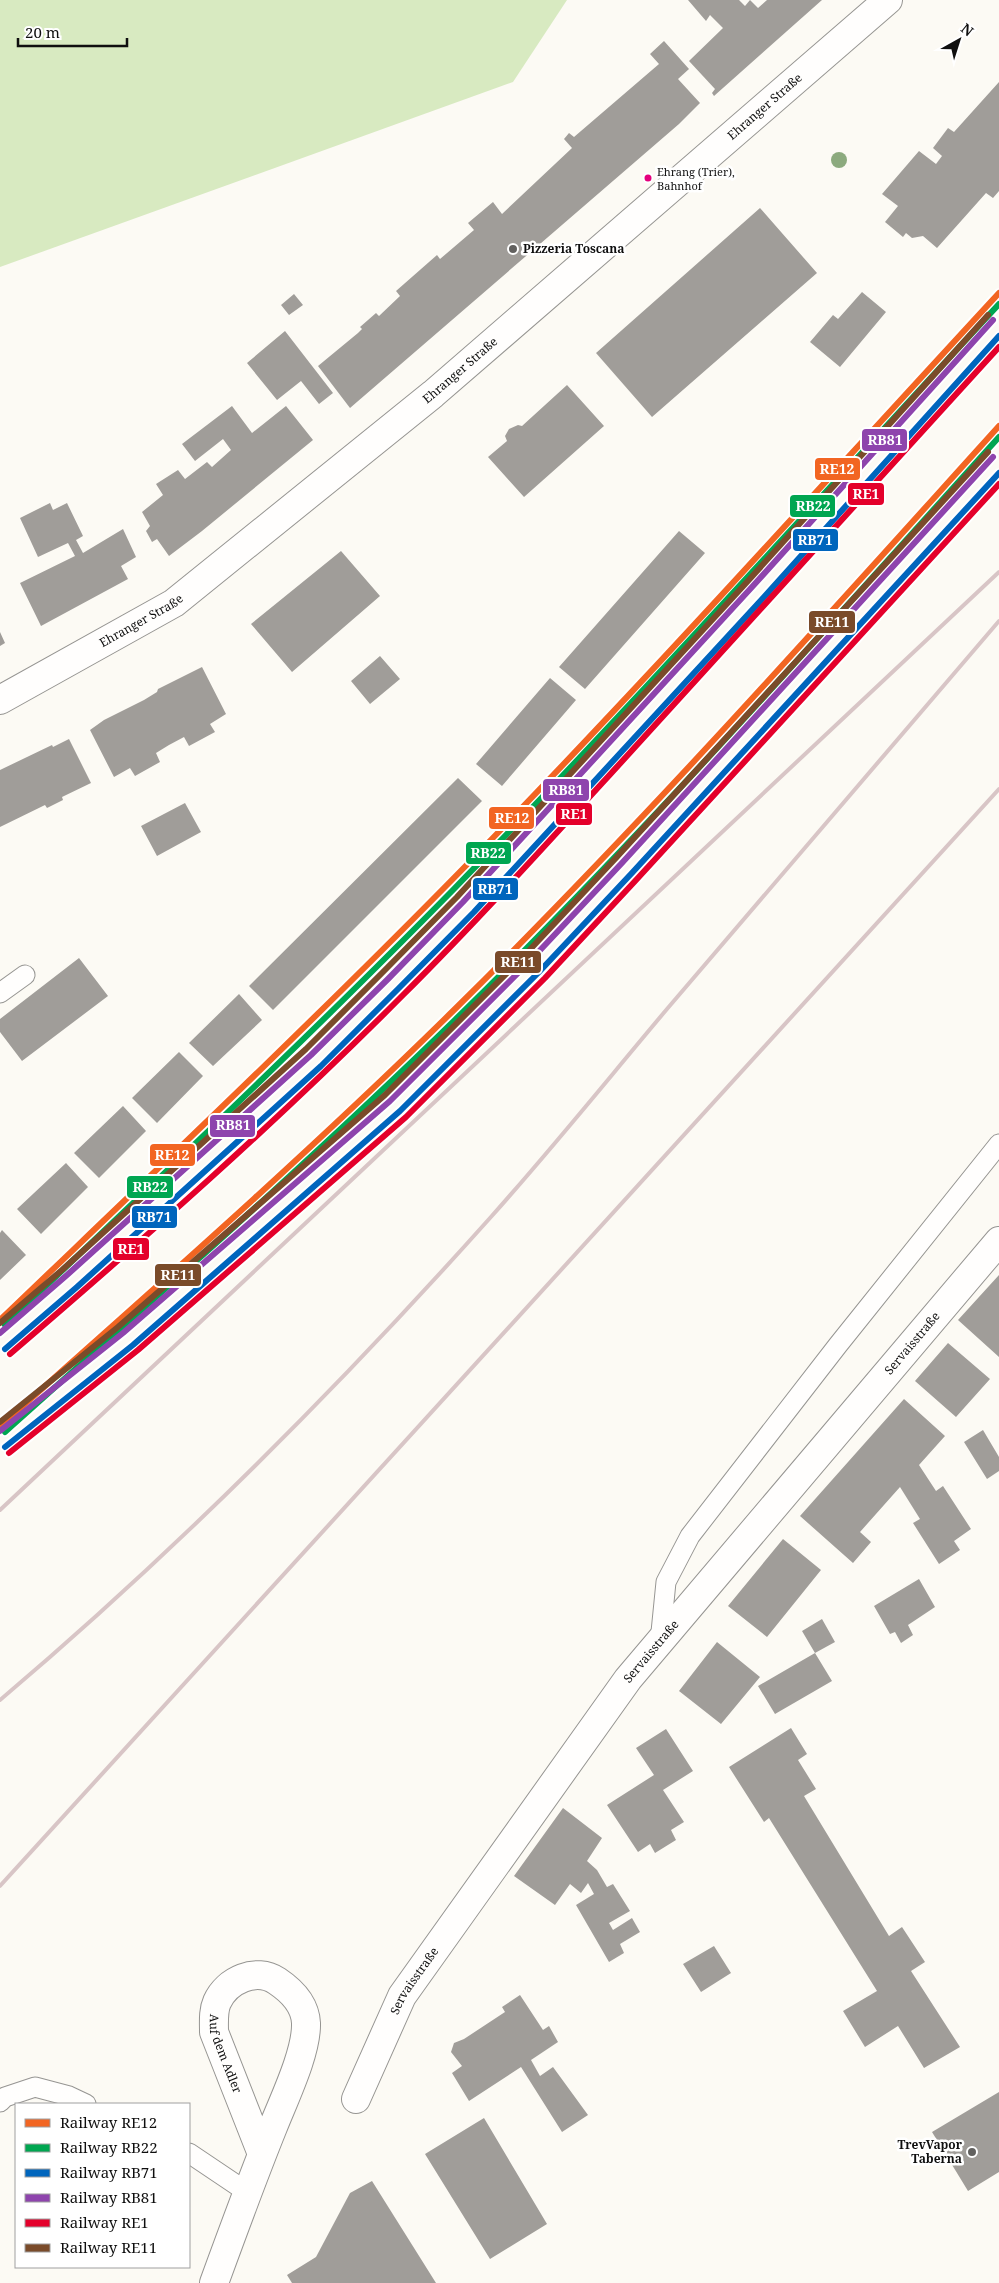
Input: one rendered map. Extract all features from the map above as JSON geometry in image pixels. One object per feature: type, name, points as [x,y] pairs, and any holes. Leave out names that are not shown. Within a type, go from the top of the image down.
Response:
[{"type":"street","name":"Ehranger Straße","points":[[0,700],[174,603],[433,394],[888,0]]},
{"type":"street","name":"Servaisstraße","points":[[356,2099],[402,1996],[628,1679],[999,1241]]},
{"type":"street","name":"Auf dem Adler","points":[[214,2283],[306,2037],[306,2021],[300,2001],[276,1979],[256,1974],[244,1976],[222,1995],[214,2010],[214,2032],[262,2154]]},
{"type":"lane","points":[[0,993],[25,976]]},
{"type":"lane","points":[[660,1642],[666,1582],[690,1536],[838,1345],[999,1144]]},
{"type":"lane","points":[[0,2102],[4,2098],[35,2088],[69,2096],[84,2103]]},
{"type":"lane","points":[[190,2154],[247,2192]]},
{"type":"green space","points":[[0,0],[567,0],[513,82],[0,267]]},
{"type":"building","points":[[688,0],[739,0],[745,6],[750,0],[758,8],[767,0],[822,0],[714,96],[712,93],[715,89],[689,61],[723,28],[710,15],[706,21]]},
{"type":"building","points":[[664,41],[689,69],[678,79],[700,103],[679,124],[350,408],[318,366],[358,333],[362,329],[360,327],[376,313],[379,316],[400,296],[396,291],[437,255],[440,259],[474,230],[468,223],[493,202],[502,214],[572,148],[564,139],[569,133],[574,137],[659,64],[650,54]]},
{"type":"building","points":[[999,82],[999,191],[993,198],[986,193],[937,248],[923,236],[912,238],[906,233],[903,237],[885,222],[898,206],[882,194],[919,151],[936,164],[942,156],[933,148],[948,128],[954,132]]},
{"type":"building","points":[[760,208],[817,273],[652,417],[596,353]]},
{"type":"building","points":[[862,292],[886,312],[840,367],[810,342],[833,315],[838,319]]},
{"type":"building","points":[[294,294],[303,305],[289,315],[281,305]]},
{"type":"building","points":[[285,331],[333,393],[319,404],[301,381],[277,400],[247,363]]},
{"type":"building","points":[[567,385],[604,426],[524,497],[488,457],[507,441],[505,436],[509,429],[518,425],[522,426]]},
{"type":"building","points":[[232,406],[252,433],[286,406],[313,440],[169,556],[157,539],[152,542],[146,531],[150,526],[142,512],[163,495],[156,484],[178,470],[185,479],[207,462],[212,467],[231,450],[223,439],[195,461],[182,444]]},
{"type":"building","points":[[50,503],[53,510],[67,503],[83,536],[76,540],[83,553],[123,529],[136,557],[121,566],[128,579],[41,626],[20,583],[75,556],[68,543],[38,557],[20,518]]},
{"type":"building","points":[[679,531],[705,553],[585,689],[559,667]]},
{"type":"building","points":[[341,551],[380,596],[292,672],[251,624]]},
{"type":"building","points":[[0,632],[5,643],[0,646]]},
{"type":"building","points":[[380,656],[400,679],[370,704],[351,681]]},
{"type":"building","points":[[202,667],[226,714],[210,724],[215,732],[189,746],[184,737],[156,753],[160,762],[135,776],[130,768],[114,777],[90,730],[104,720],[144,700],[157,692],[158,689]]},
{"type":"building","points":[[550,678],[576,700],[502,786],[476,764]]},
{"type":"building","points":[[69,739],[91,783],[62,797],[63,800],[47,808],[45,805],[0,827],[0,770]]},
{"type":"building","points":[[458,778],[482,801],[273,1010],[249,986]]},
{"type":"building","points":[[185,803],[201,832],[157,856],[141,826]]},
{"type":"building","points":[[79,958],[108,996],[22,1061],[0,1032],[0,1019]]},
{"type":"building","points":[[239,994],[262,1020],[213,1066],[189,1043]]},
{"type":"building","points":[[179,1052],[203,1076],[157,1123],[132,1098]]},
{"type":"building","points":[[123,1106],[146,1131],[99,1178],[74,1153]]},
{"type":"building","points":[[66,1163],[88,1187],[41,1234],[17,1209]]},
{"type":"building","points":[[2,1230],[26,1255],[0,1280],[0,1233]]},
{"type":"building","points":[[999,1275],[999,1357],[958,1320]]},
{"type":"building","points":[[948,1343],[990,1379],[956,1417],[915,1381]]},
{"type":"building","points":[[904,1399],[945,1436],[919,1465],[936,1491],[943,1486],[971,1529],[954,1541],[960,1550],[939,1564],[913,1523],[920,1519],[900,1487],[860,1532],[871,1542],[853,1563],[800,1516]]},
{"type":"building","points":[[983,1430],[999,1457],[999,1471],[987,1479],[964,1442]]},
{"type":"building","points":[[783,1539],[821,1570],[767,1637],[728,1606]]},
{"type":"building","points":[[919,1579],[935,1607],[908,1625],[913,1635],[901,1643],[895,1632],[890,1634],[874,1606]]},
{"type":"building","points":[[822,1619],[835,1642],[815,1653],[802,1631]]},
{"type":"building","points":[[717,1642],[760,1677],[721,1724],[679,1691]]},
{"type":"building","points":[[815,1653],[832,1681],[775,1714],[758,1686]]},
{"type":"building","points":[[791,1728],[807,1754],[798,1760],[816,1789],[804,1796],[889,1936],[902,1927],[925,1962],[911,1971],[960,2047],[924,2068],[898,2026],[865,2047],[843,2011],[877,1991],[769,1818],[764,1822],[729,1767]]},
{"type":"building","points":[[666,1729],[693,1771],[663,1790],[684,1822],[671,1830],[676,1840],[655,1853],[650,1844],[638,1852],[607,1805],[654,1775],[636,1748]]},
{"type":"building","points":[[563,1808],[602,1838],[587,1861],[597,1870],[607,1887],[613,1884],[630,1911],[609,1923],[613,1930],[632,1918],[640,1932],[620,1944],[624,1953],[609,1962],[576,1905],[594,1894],[588,1883],[581,1893],[570,1884],[555,1905],[514,1876]]},
{"type":"building","points":[[714,1946],[731,1973],[701,1992],[683,1964]]},
{"type":"building","points":[[520,1995],[543,2030],[549,2026],[558,2042],[531,2060],[540,2076],[553,2067],[588,2115],[562,2132],[521,2067],[469,2101],[452,2073],[462,2066],[451,2052],[454,2043],[464,2039],[505,2012],[502,2007]]},
{"type":"building","name":"TrevVapor Taberna","points":[[999,2092],[999,2172],[968,2191],[932,2132]]},
{"type":"building","points":[[484,2118],[547,2224],[490,2259],[425,2154]]},
{"type":"building","points":[[372,2181],[436,2283],[292,2283],[287,2275],[316,2257],[350,2193]]},
{"type":"railway","points":[[0,1510],[999,572]]},
{"type":"railway","points":[[0,1700],[65,1644],[192,1527],[254,1467],[374,1344],[490,1218],[535,1166],[708,960],[999,621]]},
{"type":"railway","points":[[0,1886],[999,789]]},
{"type":"rail line","name":"RE12","points":[[0,1320],[223,1106],[444,888],[655,667],[999,293]]},
{"type":"rail line","name":"RB22","points":[[5,1325],[286,1056],[452,891],[659,673],[999,304]]},
{"type":"rail line","name":"RE11","points":[[0,1323],[62,1270],[306,1049],[457,897],[747,582],[988,315]]},
{"type":"rail line","name":"RB81","points":[[0,1333],[311,1055],[388,979],[463,902],[752,587],[993,320]]},
{"type":"rail line","name":"RB71","points":[[5,1349],[77,1287],[321,1066],[474,912],[764,597],[999,336]]},
{"type":"rail line","name":"RE1","points":[[10,1354],[259,1134],[356,1042],[432,966],[544,847],[999,347]]},
{"type":"rail line","name":"RE12","points":[[0,1426],[288,1168],[456,1008],[664,794],[999,426]]},
{"type":"rail line","name":"RB22","points":[[5,1432],[348,1122],[404,1070],[529,946],[733,731],[999,437]]},
{"type":"rail line","name":"RE11","points":[[0,1422],[118,1327],[385,1095],[523,957],[615,859],[988,452]]},
{"type":"rail line","name":"RB81","points":[[0,1431],[123,1333],[390,1101],[529,962],[621,864],[993,457]]},
{"type":"rail line","name":"RB71","points":[[5,1447],[133,1345],[400,1111],[539,972],[999,473]]},
{"type":"rail line","name":"RE1","points":[[9,1453],[138,1350],[406,1117],[545,978],[999,484]]},
{"type":"place","name":"Ehrang (Trier), Bahnhof","points":[[648,178]]},
{"type":"place","name":"Pizzeria Toscana","points":[[513,249]]},
{"type":"place","name":"TrevVapor Taberna","points":[[972,2152]]}]
